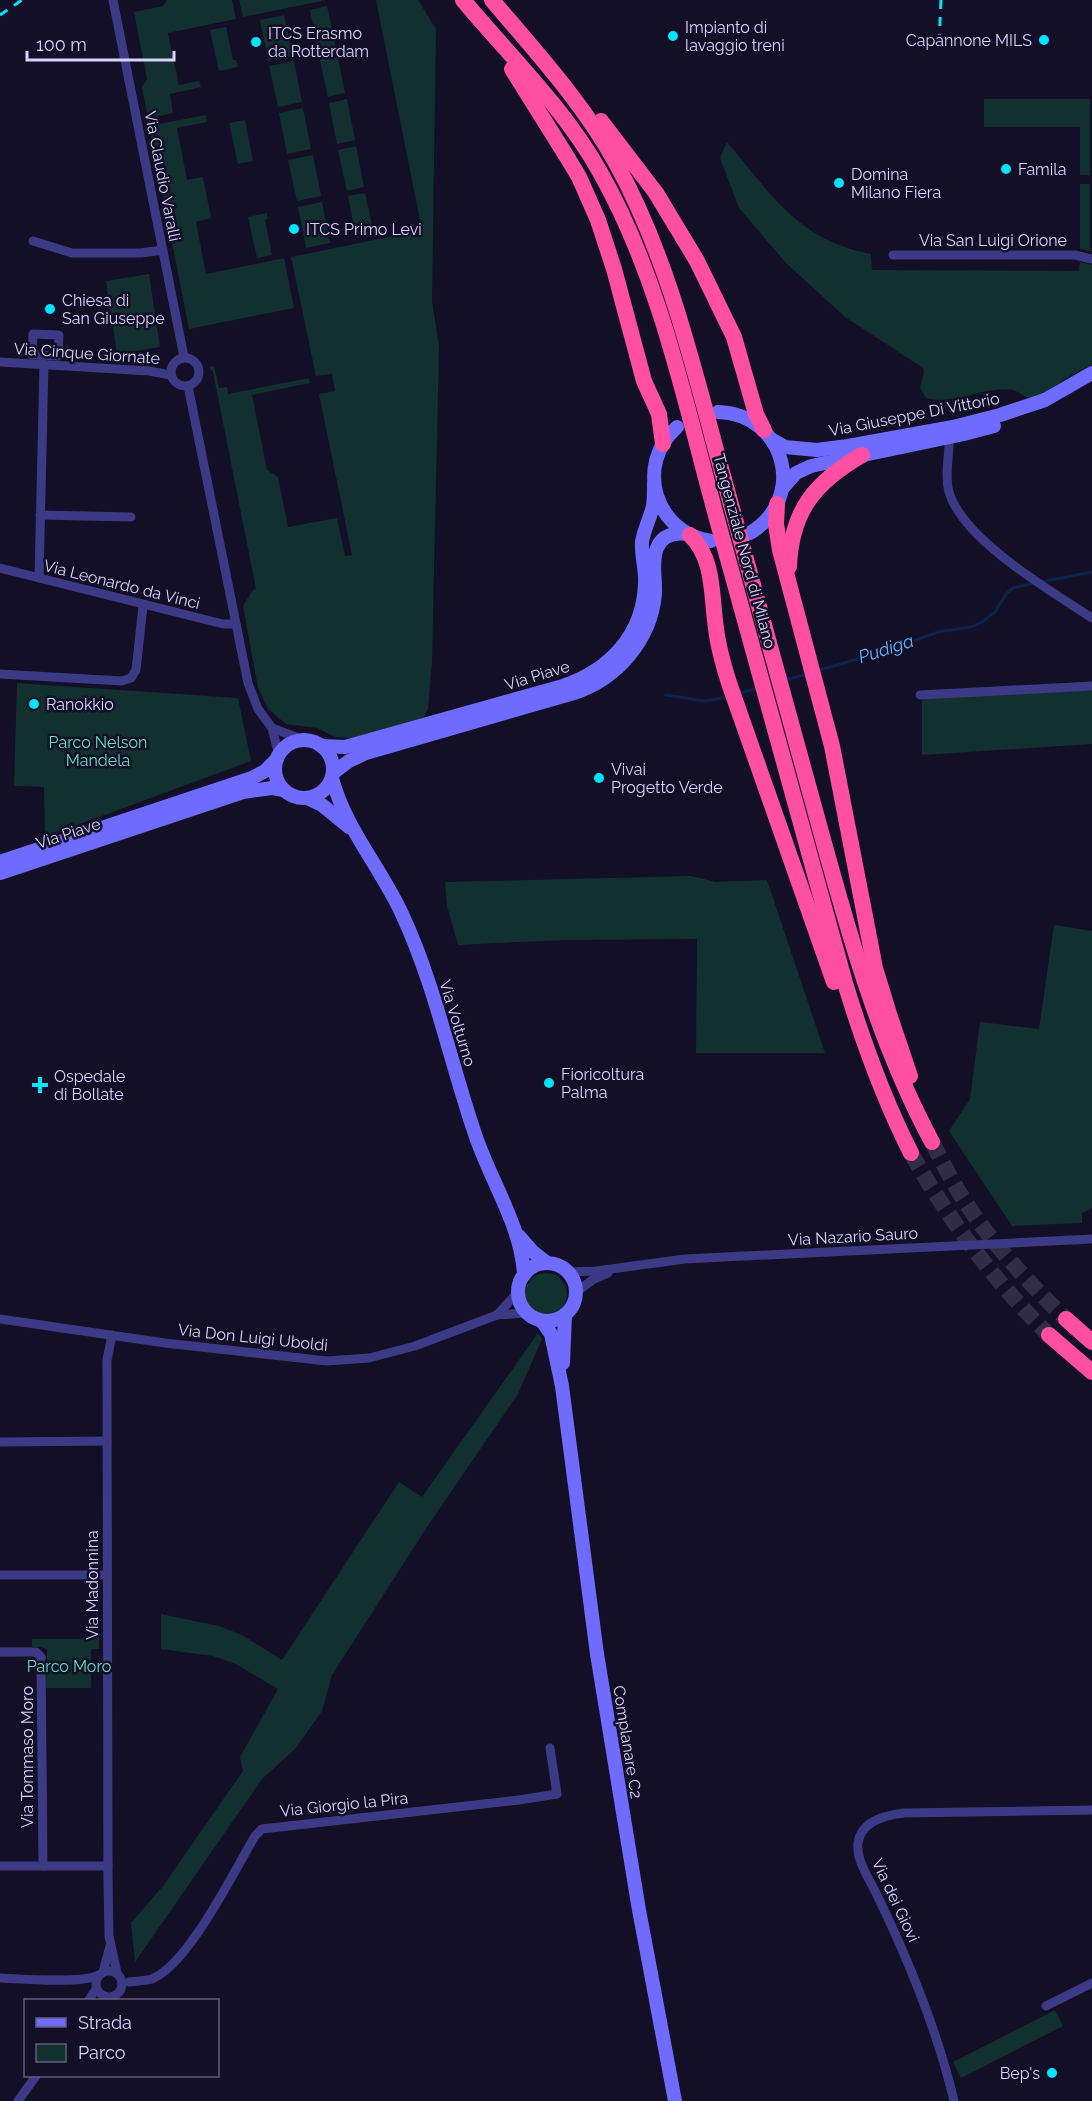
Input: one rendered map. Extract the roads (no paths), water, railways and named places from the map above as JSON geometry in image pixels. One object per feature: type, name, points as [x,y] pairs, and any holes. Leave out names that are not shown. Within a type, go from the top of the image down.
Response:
[{"type":"highway","name":"Tangenziale Nord di Milano","points":[[463,0],[536,84],[583,145],[624,219],[650,285],[677,371],[860,1032],[883,1096],[911,1153],[878,1100],[864,1066],[735,703],[718,641],[706,557],[699,544],[689,534]]},
{"type":"highway","name":"Tangenziale Nord di Milano","points":[[492,0],[579,106],[610,153],[628,186],[652,243],[694,368],[833,878],[863,978],[904,1086],[932,1142],[875,968],[843,792],[788,583]]},
{"type":"highway","points":[[488,29],[567,157],[589,198],[614,268],[644,381],[659,414],[663,444]]},
{"type":"highway","points":[[551,70],[603,123],[656,193],[677,226],[724,313],[742,363],[756,414],[768,435]]},
{"type":"highway","points":[[788,583],[789,550],[802,511],[825,480],[839,468],[862,455]]},
{"type":"highway","points":[[780,497],[778,540],[788,583]]},
{"type":"highway","points":[[1066,1318],[1092,1342]]},
{"type":"highway","points":[[1049,1335],[1092,1372]]},
{"type":"street","name":"Via Claudio Varalli","points":[[113,0],[184,357]]},
{"type":"street","points":[[33,241],[72,253],[141,253],[163,250]]},
{"type":"street","name":"Via San Luigi Orione","points":[[893,255],[1075,255],[1092,259]]},
{"type":"street","points":[[184,357],[194,360],[200,372],[196,382],[188,386],[177,384],[171,375],[172,366],[184,357]]},
{"type":"street","name":"Via Cinque Giornate","points":[[0,362],[153,371],[171,375]]},
{"type":"street","points":[[39,578],[44,364]]},
{"type":"street","points":[[1058,392],[1065,384],[1092,368]]},
{"type":"street","name":"Via Giuseppe Di Vittorio","points":[[718,412],[745,417],[785,447],[803,450],[848,447],[984,419],[1045,400],[1092,373]]},
{"type":"street","name":"Via Giuseppe Di Vittorio","points":[[750,533],[768,519],[791,477],[805,468],[950,437],[1024,416],[1092,383]]},
{"type":"street","points":[[188,386],[252,698],[272,728],[278,757],[276,776],[284,790],[295,796],[307,798],[322,792],[332,776],[330,756],[313,741],[272,728]]},
{"type":"street","points":[[663,444],[677,427]]},
{"type":"street","points":[[768,435],[782,464],[780,497]]},
{"type":"street","points":[[950,437],[947,477],[950,492],[963,518],[1028,577],[1092,618]]},
{"type":"street","name":"Via Piave","points":[[321,746],[345,747],[563,686],[592,674],[609,662],[631,635],[642,605],[645,585],[643,541],[652,508],[655,464],[663,444]]},
{"type":"street","points":[[654,483],[657,497],[666,514],[678,527],[689,534],[711,541]]},
{"type":"street","points":[[40,515],[131,517]]},
{"type":"street","name":"Via Piave","points":[[332,776],[349,760],[366,753],[574,693],[606,678],[632,652],[649,621],[655,590],[654,557],[659,543],[671,534],[689,534]]},
{"type":"street","name":"Via Leonardo da Vinci","points":[[0,568],[143,606],[224,624],[236,624]]},
{"type":"street","points":[[0,674],[122,681],[131,678],[136,670],[143,606]]},
{"type":"street","points":[[920,694],[1092,686]]},
{"type":"street","points":[[278,757],[291,743],[304,740]]},
{"type":"street","name":"Via Piave","points":[[0,862],[252,778],[265,771],[278,757]]},
{"type":"street","name":"Via Volturno","points":[[332,776],[335,790],[353,831],[379,871],[402,913],[417,949],[475,1135],[516,1232],[523,1256],[524,1275]]},
{"type":"street","name":"Via Piave","points":[[0,873],[243,792],[272,788],[284,790]]},
{"type":"street","name":"Via Volturno","points":[[307,798],[322,805],[353,831]]},
{"type":"street","name":"Via Volturno","points":[[516,1232],[532,1252],[547,1263]]},
{"type":"street","name":"Via Nazario Sauro","points":[[568,1272],[616,1269],[666,1260],[1092,1239]]},
{"type":"street","points":[[547,1263],[568,1272],[575,1283],[576,1292],[573,1305],[565,1315],[554,1321],[542,1321],[527,1313],[520,1303],[519,1291],[524,1275],[534,1266],[547,1263]]},
{"type":"street","name":"Via Nazario Sauro","points":[[576,1292],[594,1279],[616,1269]]},
{"type":"street","name":"Via Don Luigi Uboldi","points":[[496,1315],[519,1291]]},
{"type":"street","name":"Via Don Luigi Uboldi","points":[[0,1319],[302,1360],[347,1360],[369,1358],[415,1346],[496,1315],[527,1313]]},
{"type":"street","name":"Complanare C2","points":[[562,1386],[565,1315]]},
{"type":"street","name":"Complanare C2","points":[[542,1321],[551,1334],[562,1386],[598,1665],[639,1910],[675,2101]]},
{"type":"street","name":"Via Madonnina","points":[[112,1335],[106,1360],[108,1866],[110,1944],[117,1973]]},
{"type":"street","points":[[0,1442],[107,1441]]},
{"type":"street","points":[[0,1575],[107,1575]]},
{"type":"street","name":"Via Tommaso Moro","points":[[0,1652],[36,1652],[41,1657],[42,1866]]},
{"type":"street","name":"Via Giorgio la Pira","points":[[129,1982],[152,1979],[173,1965],[189,1947],[250,1843],[262,1829],[557,1794],[550,1748]]},
{"type":"street","name":"Via dei Giovi","points":[[954,2101],[918,1986],[899,1940],[861,1862],[858,1847],[860,1836],[876,1820],[897,1814],[1092,1810]]},
{"type":"street","points":[[0,1866],[108,1866]]},
{"type":"street","name":"Via Madonnina","points":[[101,1973],[110,1944]]},
{"type":"street","points":[[0,1978],[93,1978],[110,1971],[117,1973],[122,1985],[115,1996],[109,1999]]},
{"type":"street","points":[[90,1999],[101,1973]]},
{"type":"street","points":[[76,1979],[96,1988],[106,1998],[115,1996]]},
{"type":"street","points":[[1046,2007],[1092,1983]]},
{"type":"street","points":[[18,2101],[35,2077]]},
{"type":"waterway","name":"Pudiga","points":[[1041,582],[1092,572]]},
{"type":"waterway","name":"Pudiga","points":[[817,671],[938,632],[971,627],[995,612],[1006,594],[1013,588],[1035,583]]},
{"type":"waterway","name":"Pudiga","points":[[785,680],[808,674]]},
{"type":"waterway","name":"Pudiga","points":[[739,693],[759,688]]},
{"type":"waterway","name":"Pudiga","points":[[666,695],[705,701],[727,697]]},
{"type":"tunnel","points":[[932,1142],[957,1188],[988,1234],[1025,1278],[1066,1319]]},
{"type":"tunnel","points":[[911,1153],[941,1202],[974,1249],[1049,1335]]},
{"type":"railway","points":[[0,15],[22,0]]},
{"type":"railway","points":[[939,43],[941,0]]},
{"type":"place","name":"Impianto di lavaggio treni","points":[[673,36]]},
{"type":"place","name":"Capannone MILS","points":[[1044,40]]},
{"type":"place","name":"ITCS Erasmo da Rotterdam","points":[[256,42]]},
{"type":"place","name":"Famila","points":[[1006,169]]},
{"type":"place","name":"Domina Milano Fiera","points":[[839,183]]},
{"type":"place","name":"ITCS Primo Levi","points":[[294,229]]},
{"type":"place","name":"Chiesa di San Giuseppe","points":[[50,309]]},
{"type":"place","name":"Ranokkio","points":[[34,704]]},
{"type":"place","name":"Vivai Progetto Verde","points":[[599,778]]},
{"type":"place","name":"Fioricoltura Palma","points":[[549,1083]]},
{"type":"place","name":"Ospedale di Bollate","points":[[40,1085]]},
{"type":"place","name":"Bep's","points":[[1052,2073]]},
{"type":"park label","name":"Parco Nelson Mandela","points":[[98,751]]},
{"type":"park label","name":"Parco Moro","points":[[69,1666]]}]
